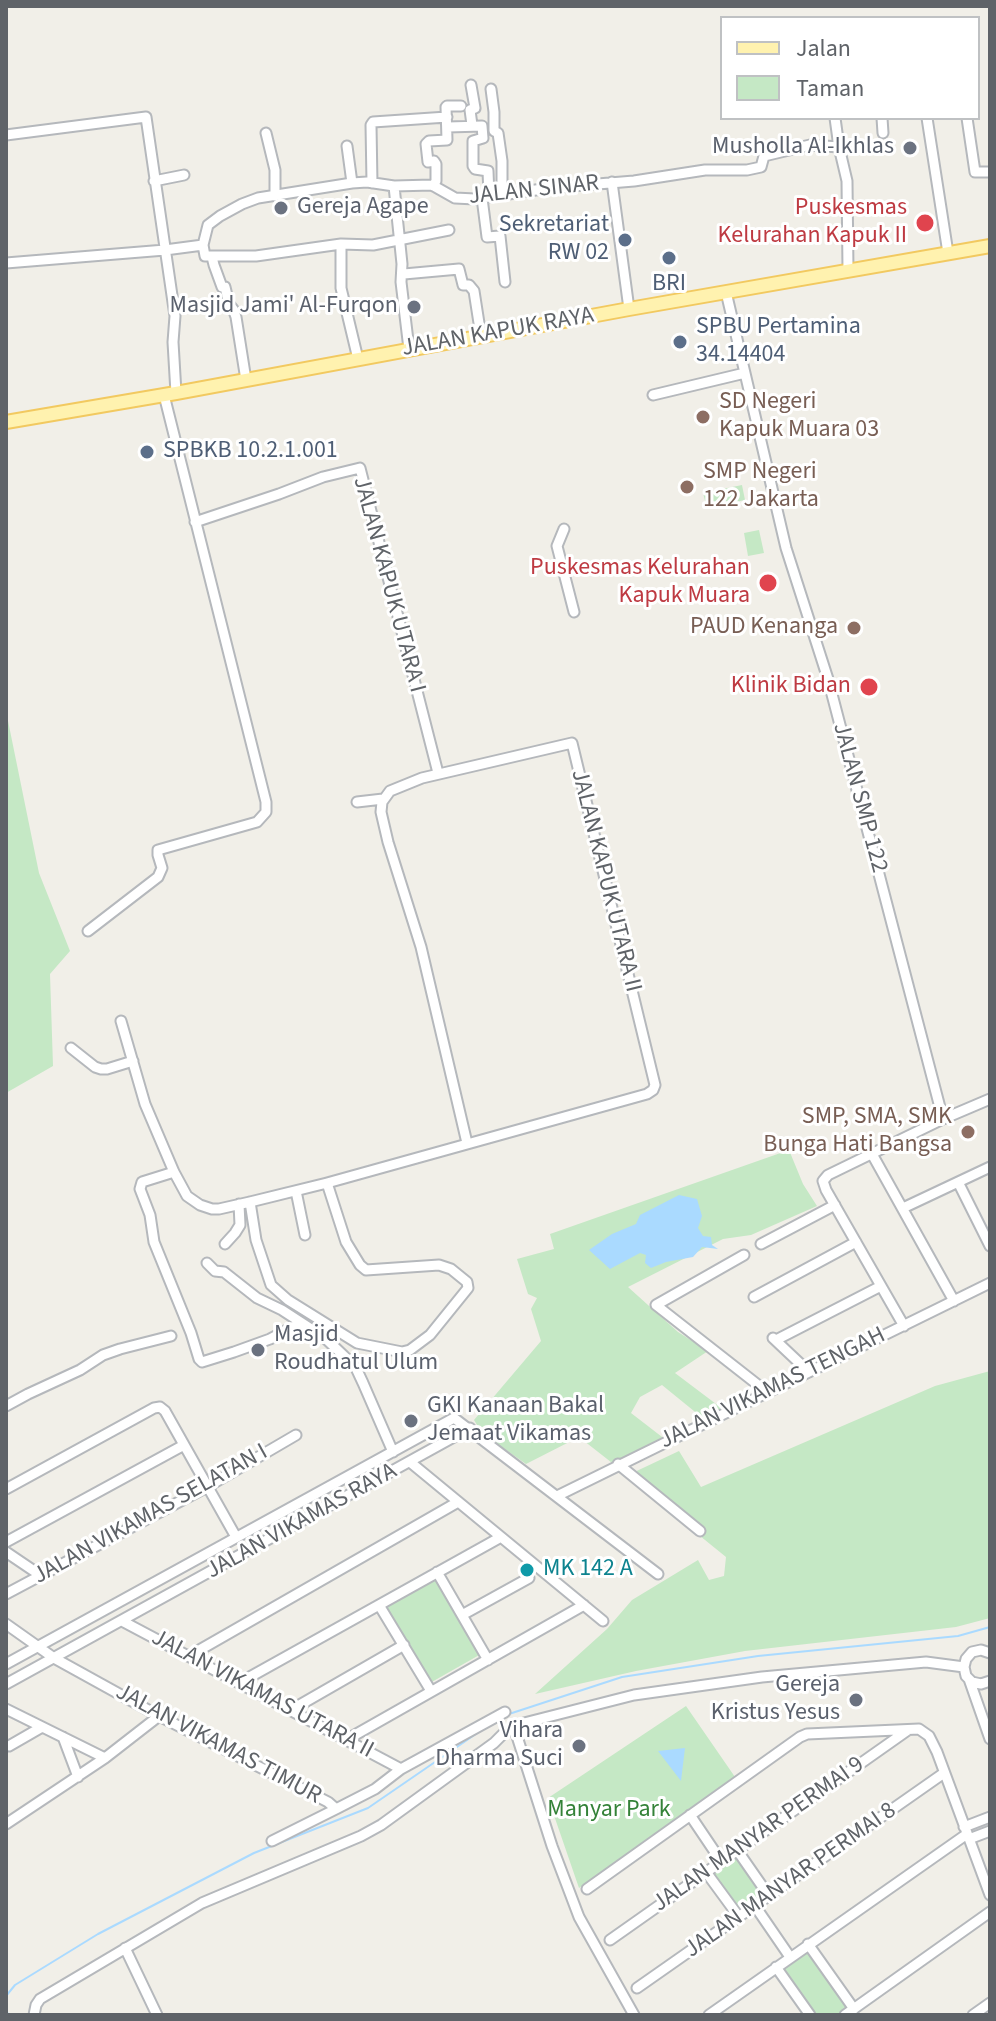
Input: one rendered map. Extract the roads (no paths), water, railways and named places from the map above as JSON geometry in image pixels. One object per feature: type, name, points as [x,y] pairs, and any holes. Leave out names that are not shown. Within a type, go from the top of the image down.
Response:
[{"type":"main road","name":"JALAN KAPUK RAYA","points":[[6,422],[990,246]]},
{"type":"street","points":[[471,85],[475,108],[470,110],[472,125]]},
{"type":"street","points":[[491,89],[494,131],[498,133],[502,161],[502,195]]},
{"type":"street","points":[[433,186],[436,164],[434,161],[428,162],[426,144],[447,140],[446,107],[461,106]]},
{"type":"street","points":[[6,135],[146,117],[175,316],[170,394],[195,522],[266,807],[257,822],[158,850],[162,868],[158,877],[88,931]]},
{"type":"street","points":[[835,120],[847,181],[848,270]]},
{"type":"street","points":[[882,120],[883,133]]},
{"type":"street","points":[[927,120],[948,253]]},
{"type":"street","points":[[967,120],[975,172],[990,172]]},
{"type":"street","points":[[372,183],[373,122],[447,122],[482,126],[483,138],[473,141],[473,166],[488,171],[487,237],[500,236],[505,282]]},
{"type":"street","points":[[266,133],[275,170],[275,196]]},
{"type":"street","points":[[612,182],[705,170],[747,170],[761,167],[764,156],[810,145],[839,147]]},
{"type":"street","points":[[347,146],[352,183]]},
{"type":"street","points":[[154,181],[184,175]]},
{"type":"street","name":"JALAN SINAR","points":[[203,245],[208,225],[249,201],[352,183],[433,186],[457,199],[612,182],[629,309]]},
{"type":"street","points":[[394,186],[409,349]]},
{"type":"street","points":[[6,263],[203,245],[204,255],[212,257],[256,256],[341,244],[373,245],[449,230]]},
{"type":"street","points":[[341,244],[341,288],[358,359]]},
{"type":"street","points":[[212,257],[236,317],[246,380]]},
{"type":"street","points":[[403,272],[459,269],[463,285],[469,285],[474,291],[481,336]]},
{"type":"street","name":"JALAN SMP 122","points":[[726,292],[786,548],[828,679],[943,1119]]},
{"type":"street","points":[[653,395],[745,373]]},
{"type":"street","name":"JALAN KAPUK UTARA I","points":[[195,522],[323,477],[360,468],[437,769]]},
{"type":"street","points":[[564,529],[557,546],[574,612]]},
{"type":"street","name":"JALAN KAPUK UTARA II","points":[[174,1172],[187,1196],[200,1205],[219,1209],[327,1183],[653,1090],[655,1085],[572,743],[437,769],[390,791],[383,799]]},
{"type":"street","points":[[357,802],[383,799],[381,812],[388,842],[421,947],[467,1143]]},
{"type":"street","points":[[121,1021],[145,1104],[174,1172],[142,1182],[140,1189],[150,1215],[154,1242],[199,1359],[202,1362],[234,1352],[270,1339],[300,1323]]},
{"type":"street","points":[[71,1048],[101,1069],[133,1061]]},
{"type":"street","points":[[904,1326],[823,1181],[828,1175],[990,1099]]},
{"type":"street","points":[[872,1154],[954,1301]]},
{"type":"street","points":[[903,1208],[990,1167]]},
{"type":"street","points":[[958,1182],[990,1246]]},
{"type":"street","points":[[245,1203],[268,1280],[288,1300],[357,1343],[402,1352],[416,1346],[430,1335],[468,1288],[467,1282],[451,1269],[439,1265],[366,1270],[346,1242],[327,1183]]},
{"type":"street","points":[[296,1191],[305,1235]]},
{"type":"street","points":[[225,1244],[240,1225],[245,1203]]},
{"type":"street","points":[[761,1244],[835,1205]]},
{"type":"street","points":[[754,1297],[856,1242]]},
{"type":"street","points":[[744,1255],[656,1305],[767,1392]]},
{"type":"street","points":[[207,1263],[257,1298],[325,1338],[356,1368],[393,1452]]},
{"type":"street","name":"JALAN VIKAMAS TENGAH","points":[[557,1496],[990,1283]]},
{"type":"street","points":[[809,1372],[774,1339],[881,1286]]},
{"type":"street","points":[[6,1406],[80,1370],[103,1355],[171,1336]]},
{"type":"street","points":[[6,1489],[160,1407],[236,1537]]},
{"type":"street","name":"JALAN VIKAMAS RAYA","points":[[6,1664],[453,1418],[468,1427],[6,1684]]},
{"type":"street","points":[[468,1427],[658,1574]]},
{"type":"street","name":"JALAN VIKAMAS SELATAN I","points":[[6,1594],[207,1487],[296,1435]]},
{"type":"street","points":[[6,1542],[184,1445]]},
{"type":"street","points":[[410,1462],[603,1621]]},
{"type":"street","points":[[618,1464],[700,1531]]},
{"type":"street","points":[[189,1656],[458,1502]]},
{"type":"street","points":[[239,1683],[501,1537]]},
{"type":"street","points":[[6,1552],[40,1575]]},
{"type":"street","points":[[437,1572],[488,1660]]},
{"type":"street","points":[[462,1615],[529,1578]]},
{"type":"street","points":[[379,1605],[431,1691]]},
{"type":"street","points":[[346,1740],[584,1605]]},
{"type":"street","name":"JALAN VIKAMAS UTARA II","points":[[122,1621],[401,1769]]},
{"type":"street","name":"JALAN VIKAMAS TIMUR","points":[[6,1624],[52,1656],[159,1716],[328,1802],[336,1809],[505,1712]]},
{"type":"street","points":[[291,1710],[404,1645]]},
{"type":"street","points":[[990,1652],[972,1652],[964,1667],[990,1739]]},
{"type":"street","points":[[34,2015],[40,1999],[202,1903],[381,1825],[514,1727],[634,1695],[762,1677],[926,1662],[964,1667]]},
{"type":"street","points":[[969,1679],[976,1683],[990,1681]]},
{"type":"street","points":[[6,1709],[105,1758]]},
{"type":"street","points":[[6,1824],[105,1758],[159,1716]]},
{"type":"street","points":[[9,1746],[42,1727]]},
{"type":"street","points":[[514,1727],[552,1846],[579,1917],[634,2015]]},
{"type":"street","points":[[587,1889],[804,1735],[919,1729],[929,1736],[990,1895]]},
{"type":"street","name":"JALAN MANYAR PERMAI 9","points":[[610,1940],[909,1730]]},
{"type":"street","points":[[63,1737],[78,1777]]},
{"type":"street","name":"JALAN MANYAR PERMAI 8","points":[[637,1988],[944,1773]]},
{"type":"street","points":[[272,1841],[336,1809]]},
{"type":"street","points":[[690,1815],[721,1861]]},
{"type":"street","points":[[709,2015],[990,1817]]},
{"type":"street","points":[[967,1833],[990,1831]]},
{"type":"street","points":[[737,1850],[769,1896]]},
{"type":"street","points":[[706,1872],[739,1917]]},
{"type":"street","points":[[755,1906],[790,1957]]},
{"type":"street","points":[[808,1944],[850,2012],[990,1912]]},
{"type":"street","points":[[125,1948],[157,2015]]},
{"type":"street","points":[[776,1967],[810,2015]]},
{"type":"street","points":[[973,2015],[990,2003]]},
{"type":"water","points":[[679,1195],[697,1199],[702,1216],[698,1228],[703,1236],[711,1237],[712,1245],[718,1249],[702,1247],[693,1257],[651,1268],[645,1263],[646,1255],[640,1253],[610,1269],[589,1250],[612,1234],[636,1224],[640,1215]]},
{"type":"water","points":[[685,1748],[681,1781],[658,1751]]},
{"type":"waterway","points":[[509,1714],[622,1677],[758,1656],[958,1636],[990,1627]]},
{"type":"waterway","points":[[6,1996],[15,1985],[98,1934],[254,1853],[368,1808],[486,1727]]},
{"type":"waterway","points":[[6,2011],[9,2015]]},
{"type":"place","name":"Musholla Al-Ikhlas","points":[[910,148]]},
{"type":"place","name":"Gereja Agape","points":[[281,208]]},
{"type":"place","name":"Puskesmas Kelurahan Kapuk II","points":[[925,223]]},
{"type":"place","name":"Sekretariat RW 02","points":[[625,240]]},
{"type":"place","name":"BRI","points":[[669,258]]},
{"type":"place","name":"Masjid Jami' Al-Furqon","points":[[414,307]]},
{"type":"place","name":"SPBU Pertamina 34.14404","points":[[680,342]]},
{"type":"place","name":"SD Negeri Kapuk Muara 03","points":[[703,417]]},
{"type":"place","name":"SPBKB 10.2.1.001","points":[[147,452]]},
{"type":"place","name":"SMP Negeri 122 Jakarta","points":[[687,487]]},
{"type":"place","name":"Puskesmas Kelurahan Kapuk Muara","points":[[768,583]]},
{"type":"place","name":"PAUD Kenanga","points":[[854,628]]},
{"type":"place","name":"Klinik Bidan","points":[[869,687]]},
{"type":"place","name":"SMP, SMA, SMK Bunga Hati Bangsa","points":[[968,1132]]},
{"type":"place","name":"Masjid Roudhatul Ulum","points":[[258,1350]]},
{"type":"place","name":"GKI Kanaan Bakal Jemaat Vikamas","points":[[411,1421]]},
{"type":"place","name":"MK 142 A","points":[[527,1570]]},
{"type":"place","name":"Gereja Kristus Yesus","points":[[856,1700]]},
{"type":"place","name":"Vihara Dharma Suci","points":[[579,1746]]},
{"type":"park label","name":"Manyar Park","points":[[609,1811]]}]
